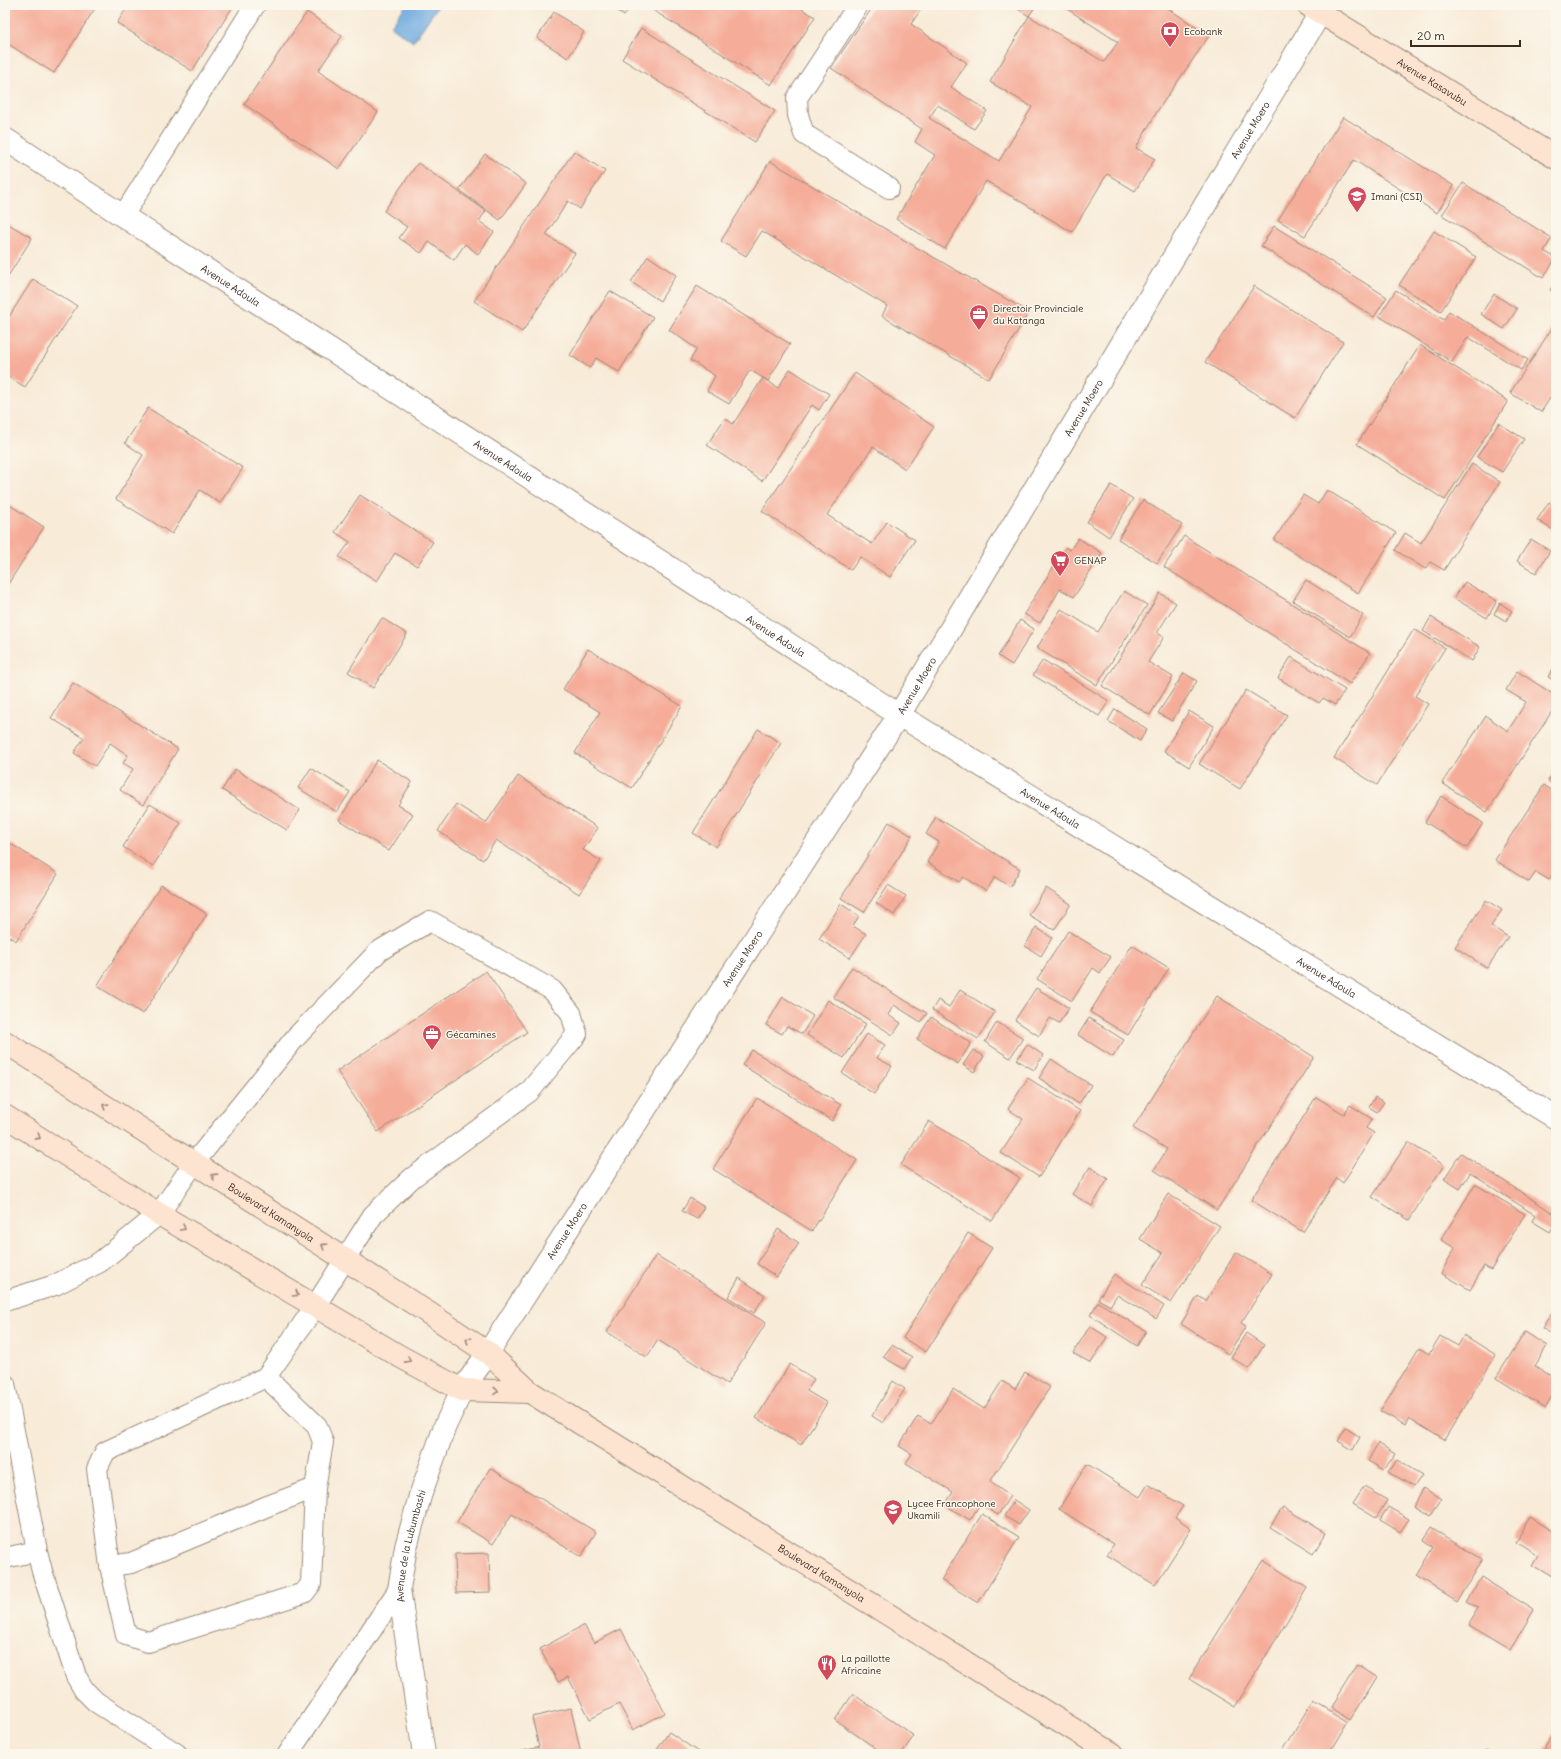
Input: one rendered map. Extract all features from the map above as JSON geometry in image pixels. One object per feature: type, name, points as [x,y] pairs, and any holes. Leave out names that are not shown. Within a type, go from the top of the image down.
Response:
[{"type":"main road","name":"Avenue Kasavubu","points":[[1318,8],[1556,158]]},
{"type":"main road","name":"Boulevard Kamanyola","points":[[5,1042],[488,1353],[530,1392],[1113,1754]]},
{"type":"main road","points":[[5,1116],[159,1214],[401,1357],[462,1390],[530,1392]]},
{"type":"street","name":"Avenue Moero","points":[[488,1353],[899,715],[1318,8]]},
{"type":"street","name":"Avenue Adoula","points":[[5,139],[899,715],[1556,1118]]},
{"type":"street","name":"Avenue de la Lubumbashi","points":[[424,1754],[399,1589],[406,1547],[420,1496],[445,1426],[462,1390],[488,1353]]},
{"type":"lane","points":[[123,216],[255,5]]},
{"type":"lane","points":[[858,5],[797,98],[798,115],[804,134],[889,188]]},
{"type":"lane","points":[[5,1301],[55,1285],[100,1262],[159,1214],[194,1163],[300,1032],[379,951],[430,921],[552,990],[571,1013],[577,1034],[530,1092],[412,1178],[373,1215],[344,1259],[316,1306],[266,1377],[105,1452],[97,1469],[110,1566],[126,1635],[148,1642],[304,1593],[311,1584],[315,1488],[323,1442],[317,1426],[266,1377]]},
{"type":"lane","points":[[5,1384],[37,1551],[76,1676],[84,1690],[96,1702],[177,1754]]},
{"type":"lane","points":[[110,1566],[131,1563],[270,1505],[315,1488]]},
{"type":"lane","points":[[5,1558],[37,1551]]},
{"type":"lane","points":[[288,1754],[399,1589]]},
{"type":"water","points":[[406,5],[438,6],[413,42],[391,26]]},
{"type":"building","points":[[5,5],[97,5],[54,73],[5,42]]},
{"type":"building","points":[[129,5],[234,5],[192,71],[117,23]]},
{"type":"building","points":[[609,5],[632,5],[624,16]]},
{"type":"building","points":[[649,5],[795,5],[815,17],[771,85],[648,7]]},
{"type":"building","points":[[874,5],[924,5],[911,24],[967,63],[951,87],[987,111],[974,129],[938,105],[929,118],[999,161],[1032,107],[990,82],[1029,16],[1104,62],[1118,42],[1061,5],[1163,5],[1209,36],[1158,110],[1136,148],[1155,159],[1135,191],[1107,174],[1072,232],[986,181],[945,249],[896,219],[935,155],[915,142],[922,129],[831,68]]},
{"type":"building","points":[[1012,5],[1036,5],[1029,16]]},
{"type":"building","points":[[307,12],[342,36],[318,71],[378,112],[339,169],[244,104]]},
{"type":"building","points":[[554,12],[584,32],[568,58],[537,38]]},
{"type":"building","points":[[641,28],[775,111],[755,142],[622,59]]},
{"type":"building","points":[[1343,117],[1454,186],[1437,213],[1354,160],[1305,236],[1278,220]]},
{"type":"building","points":[[574,151],[605,171],[580,209],[568,201],[546,235],[575,253],[522,332],[474,301]]},
{"type":"building","points":[[485,154],[526,184],[500,220],[459,190]]},
{"type":"building","points":[[770,161],[1029,312],[989,379],[882,316],[887,306],[762,231],[746,256],[721,241]]},
{"type":"building","points":[[418,163],[486,211],[479,221],[494,232],[478,254],[465,244],[454,260],[429,242],[421,253],[399,238],[407,227],[384,211]]},
{"type":"building","points":[[1463,183],[1552,238],[1544,251],[1556,258],[1543,278],[1442,215]]},
{"type":"building","points":[[5,222],[32,238],[5,281]]},
{"type":"building","points":[[1274,226],[1387,297],[1374,317],[1261,246]]},
{"type":"building","points":[[1434,231],[1476,257],[1441,311],[1399,285]]},
{"type":"building","points":[[648,256],[676,275],[660,301],[631,282]]},
{"type":"building","points":[[33,279],[77,306],[25,387],[5,375],[5,323]]},
{"type":"building","points":[[1556,280],[1556,294],[1550,290]]},
{"type":"building","points":[[697,286],[790,344],[768,381],[750,370],[729,404],[707,391],[715,376],[690,360],[697,349],[669,330]]},
{"type":"building","points":[[1254,286],[1343,342],[1295,418],[1205,362]]},
{"type":"building","points":[[1396,290],[1444,320],[1449,311],[1528,360],[1521,370],[1468,337],[1452,362],[1379,316]]},
{"type":"building","points":[[610,291],[653,317],[619,372],[596,358],[590,368],[570,355]]},
{"type":"building","points":[[1494,294],[1517,309],[1504,329],[1481,314]]},
{"type":"building","points":[[1556,322],[1556,389],[1541,412],[1510,393]]},
{"type":"building","points":[[1420,345],[1508,401],[1445,500],[1357,444]]},
{"type":"building","points":[[790,369],[829,394],[819,410],[812,405],[762,481],[707,445],[725,418],[733,424],[763,378],[778,388]]},
{"type":"building","points":[[855,373],[934,427],[905,469],[873,447],[827,515],[872,544],[887,522],[915,540],[890,577],[860,557],[851,570],[762,511]]},
{"type":"building","points":[[148,408],[243,468],[220,503],[200,490],[172,534],[116,499],[143,455],[125,443]]},
{"type":"building","points":[[1499,423],[1524,439],[1502,472],[1477,457]]},
{"type":"building","points":[[1472,464],[1500,482],[1444,570],[1430,562],[1425,569],[1395,550],[1405,533],[1421,543]]},
{"type":"building","points":[[1111,485],[1133,499],[1109,537],[1087,522]]},
{"type":"building","points":[[1327,490],[1396,533],[1358,593],[1274,540],[1303,495],[1318,504]]},
{"type":"building","points":[[360,495],[433,542],[417,566],[395,553],[377,581],[339,557],[350,542],[335,532]]},
{"type":"building","points":[[1143,500],[1182,525],[1157,563],[1118,539]]},
{"type":"building","points":[[5,502],[44,527],[5,589]]},
{"type":"building","points":[[1549,502],[1556,507],[1556,532],[1537,520]]},
{"type":"building","points":[[1184,536],[1370,653],[1350,684],[1164,567]]},
{"type":"building","points":[[1078,538],[1102,553],[1074,597],[1060,589],[1040,623],[1024,614],[1066,547],[1070,550]]},
{"type":"building","points":[[1531,539],[1550,551],[1536,573],[1517,561]]},
{"type":"building","points":[[1306,580],[1363,615],[1350,637],[1293,601]]},
{"type":"building","points":[[1465,582],[1497,601],[1487,618],[1454,598]]},
{"type":"building","points":[[1124,591],[1147,605],[1097,685],[1037,648],[1061,609],[1098,632]]},
{"type":"building","points":[[1160,593],[1176,603],[1157,633],[1164,637],[1148,662],[1173,677],[1150,715],[1102,686]]},
{"type":"building","points":[[1500,603],[1512,611],[1506,621],[1494,614]]},
{"type":"building","points":[[1431,617],[1480,647],[1472,661],[1423,631]]},
{"type":"building","points":[[382,618],[407,634],[373,688],[348,672]]},
{"type":"building","points":[[1020,620],[1034,629],[1012,665],[998,656]]},
{"type":"building","points":[[1414,629],[1445,648],[1415,696],[1428,704],[1377,785],[1334,758]]},
{"type":"building","points":[[588,649],[682,706],[632,788],[575,753],[600,712],[563,689]]},
{"type":"building","points":[[1291,657],[1345,690],[1335,705],[1323,698],[1319,703],[1278,678]]},
{"type":"building","points":[[1043,660],[1109,701],[1099,716],[1033,675]]},
{"type":"building","points":[[1556,664],[1556,682],[1548,677]]},
{"type":"building","points":[[1517,671],[1556,696],[1556,705],[1487,812],[1442,783],[1486,716],[1508,731],[1526,702],[1506,690]]},
{"type":"building","points":[[1184,673],[1197,681],[1172,721],[1158,713]]},
{"type":"building","points":[[73,683],[178,749],[143,805],[120,790],[133,769],[123,763],[128,755],[110,743],[95,766],[74,753],[84,738],[51,718]]},
{"type":"building","points":[[1246,690],[1287,715],[1240,789],[1199,764]]},
{"type":"building","points":[[1115,709],[1147,729],[1140,741],[1108,721]]},
{"type":"building","points":[[1189,711],[1214,726],[1189,767],[1164,751]]},
{"type":"building","points":[[758,729],[781,743],[716,847],[693,833]]},
{"type":"building","points":[[377,760],[412,782],[398,805],[413,814],[389,851],[339,820]]},
{"type":"building","points":[[311,768],[350,792],[337,812],[298,788]]},
{"type":"building","points":[[1556,768],[1556,786],[1548,781]]},
{"type":"building","points":[[235,769],[300,810],[287,830],[222,790]]},
{"type":"building","points":[[518,776],[598,828],[583,850],[601,861],[579,894],[496,840],[483,860],[438,831],[456,804],[486,823]]},
{"type":"building","points":[[1544,785],[1556,793],[1556,869],[1549,880],[1536,872],[1529,882],[1495,860]]},
{"type":"building","points":[[1441,796],[1483,823],[1467,848],[1425,822]]},
{"type":"building","points":[[150,804],[181,823],[153,866],[123,847]]},
{"type":"building","points":[[936,817],[1020,869],[1010,887],[995,877],[986,891],[963,877],[959,882],[927,862],[939,842],[926,834]]},
{"type":"building","points":[[889,822],[912,836],[864,912],[841,898]]},
{"type":"building","points":[[5,840],[58,874],[16,941],[5,934]]},
{"type":"building","points":[[161,885],[207,914],[143,1014],[97,986]]},
{"type":"building","points":[[888,885],[906,896],[894,915],[876,903]]},
{"type":"building","points":[[1046,888],[1071,904],[1054,930],[1029,915]]},
{"type":"building","points":[[1486,900],[1502,910],[1491,926],[1508,937],[1487,968],[1455,947]]},
{"type":"building","points":[[841,904],[859,916],[853,926],[866,934],[850,958],[819,939]]},
{"type":"building","points":[[1036,927],[1052,938],[1041,956],[1025,946]]},
{"type":"building","points":[[1068,931],[1111,957],[1100,973],[1093,968],[1072,1001],[1037,979]]},
{"type":"building","points":[[1132,945],[1169,968],[1128,1035],[1090,1012]]},
{"type":"building","points":[[852,967],[927,1013],[921,1022],[894,1005],[888,1015],[901,1023],[893,1035],[833,997]]},
{"type":"building","name":"Gécamines","points":[[486,971],[527,1032],[378,1132],[337,1071]]},
{"type":"building","points":[[1036,988],[1069,1008],[1059,1023],[1050,1018],[1039,1036],[1015,1020]]},
{"type":"building","points":[[960,990],[995,1012],[978,1039],[932,1010],[938,1000],[949,1007]]},
{"type":"building","points":[[1217,996],[1314,1057],[1217,1210],[1154,1170],[1167,1149],[1133,1128]]},
{"type":"building","points":[[783,997],[813,1016],[802,1034],[787,1026],[782,1034],[766,1025]]},
{"type":"building","points":[[828,1000],[866,1024],[844,1058],[807,1035]]},
{"type":"building","points":[[931,1017],[971,1043],[958,1064],[917,1039]]},
{"type":"building","points":[[1089,1018],[1124,1040],[1113,1057],[1078,1035]]},
{"type":"building","points":[[997,1022],[1023,1038],[1010,1058],[985,1042]]},
{"type":"building","points":[[867,1034],[885,1045],[877,1058],[892,1066],[874,1094],[842,1073]]},
{"type":"building","points":[[1027,1044],[1043,1055],[1034,1070],[1017,1060]]},
{"type":"building","points":[[752,1050],[841,1105],[832,1121],[742,1065]]},
{"type":"building","points":[[973,1050],[984,1056],[974,1072],[963,1065]]},
{"type":"building","points":[[1051,1059],[1091,1085],[1079,1104],[1039,1078]]},
{"type":"building","points":[[1028,1078],[1080,1111],[1039,1177],[1001,1153],[1023,1119],[1008,1109]]},
{"type":"building","points":[[1316,1097],[1344,1114],[1350,1105],[1372,1119],[1366,1128],[1374,1133],[1343,1183],[1337,1178],[1303,1232],[1251,1200]]},
{"type":"building","points":[[1375,1097],[1384,1102],[1377,1112],[1369,1107]]},
{"type":"building","points":[[757,1098],[857,1160],[812,1231],[713,1169]]},
{"type":"building","points":[[929,1121],[1020,1178],[992,1221],[901,1165]]},
{"type":"building","points":[[1408,1142],[1444,1165],[1409,1220],[1372,1197]]},
{"type":"building","points":[[1461,1153],[1556,1215],[1556,1222],[1550,1232],[1532,1221],[1535,1215],[1470,1173],[1460,1189],[1444,1179]]},
{"type":"building","points":[[1090,1167],[1108,1179],[1092,1206],[1072,1194]]},
{"type":"building","points":[[1475,1184],[1525,1214],[1491,1270],[1484,1266],[1470,1290],[1441,1273],[1455,1248],[1441,1240]]},
{"type":"building","points":[[1168,1194],[1220,1226],[1171,1303],[1142,1285],[1163,1253],[1140,1239]]},
{"type":"building","points":[[690,1198],[704,1207],[697,1219],[682,1211]]},
{"type":"building","points":[[778,1229],[799,1243],[777,1277],[757,1264]]},
{"type":"building","points":[[968,1233],[992,1248],[926,1352],[903,1338]]},
{"type":"building","points":[[1236,1252],[1272,1274],[1241,1323],[1246,1326],[1228,1354],[1181,1324],[1198,1296],[1206,1301]]},
{"type":"building","points":[[656,1255],[766,1323],[727,1384],[658,1340],[647,1357],[607,1332]]},
{"type":"building","points":[[1114,1274],[1164,1306],[1156,1319],[1117,1295],[1110,1306],[1098,1299]]},
{"type":"building","points":[[739,1278],[765,1295],[754,1313],[728,1297]]},
{"type":"building","points":[[1098,1302],[1146,1331],[1137,1346],[1090,1315]]},
{"type":"building","points":[[1556,1306],[1556,1337],[1542,1328]]},
{"type":"building","points":[[1090,1326],[1107,1337],[1091,1363],[1073,1353]]},
{"type":"building","points":[[1525,1332],[1547,1346],[1535,1366],[1556,1379],[1556,1389],[1545,1408],[1496,1378]]},
{"type":"building","points":[[1246,1333],[1264,1345],[1249,1369],[1231,1357]]},
{"type":"building","points":[[1464,1335],[1496,1355],[1444,1440],[1409,1418],[1405,1425],[1380,1411],[1419,1348],[1429,1354],[1440,1336],[1458,1346]]},
{"type":"building","points":[[892,1345],[912,1357],[904,1369],[883,1357]]},
{"type":"building","points":[[790,1364],[814,1379],[807,1391],[827,1403],[801,1445],[756,1418]]},
{"type":"building","points":[[1025,1372],[1050,1387],[990,1482],[1010,1496],[998,1515],[980,1504],[970,1520],[945,1505],[953,1492],[906,1463],[912,1454],[899,1446],[918,1416],[931,1424],[953,1389],[984,1409],[1002,1381],[1015,1389]]},
{"type":"building","points":[[893,1381],[905,1389],[883,1423],[872,1416]]},
{"type":"building","points":[[1346,1428],[1360,1437],[1353,1450],[1338,1441]]},
{"type":"building","points":[[1378,1443],[1395,1454],[1384,1470],[1368,1461]]},
{"type":"building","points":[[1397,1460],[1422,1475],[1414,1487],[1389,1472]]},
{"type":"building","points":[[1087,1464],[1140,1497],[1148,1484],[1183,1506],[1175,1518],[1191,1529],[1155,1585],[1107,1555],[1114,1544],[1059,1509]]},
{"type":"building","points":[[490,1468],[596,1532],[581,1557],[512,1514],[493,1544],[457,1522]]},
{"type":"building","points":[[1364,1487],[1387,1500],[1376,1518],[1353,1504]]},
{"type":"building","points":[[1424,1488],[1441,1499],[1431,1516],[1414,1506]]},
{"type":"building","points":[[1014,1500],[1029,1510],[1019,1525],[1004,1516]]},
{"type":"building","points":[[1283,1507],[1326,1533],[1313,1554],[1270,1527]]},
{"type":"building","points":[[1388,1507],[1409,1519],[1400,1532],[1380,1520]]},
{"type":"building","points":[[982,1514],[1019,1537],[978,1603],[941,1580]]},
{"type":"building","points":[[1530,1517],[1556,1533],[1556,1570],[1552,1577],[1532,1565],[1538,1555],[1515,1541]]},
{"type":"building","points":[[1431,1528],[1482,1559],[1457,1601],[1417,1576],[1434,1547],[1423,1540]]},
{"type":"building","points":[[489,1553],[490,1592],[456,1593],[455,1554]]},
{"type":"building","points":[[1263,1560],[1307,1588],[1235,1707],[1189,1679]]},
{"type":"building","points":[[1481,1577],[1534,1610],[1510,1650],[1468,1625],[1479,1607],[1467,1600]]},
{"type":"building","points":[[584,1625],[594,1643],[621,1629],[665,1713],[633,1730],[619,1704],[590,1719],[568,1677],[558,1682],[540,1649]]},
{"type":"building","points":[[1358,1664],[1377,1676],[1350,1719],[1331,1707]]},
{"type":"building","points":[[853,1694],[914,1736],[901,1754],[884,1754],[835,1720]]},
{"type":"building","points":[[1313,1701],[1348,1722],[1329,1754],[1281,1754]]},
{"type":"building","points":[[571,1708],[581,1754],[510,1754],[539,1747],[532,1717]]},
{"type":"building","points":[[669,1732],[701,1754],[654,1754]]},
{"type":"building","points":[[1556,1732],[1556,1754],[1543,1754]]},
{"type":"building","points":[[1486,1748],[1496,1754],[1482,1754]]},
{"type":"place","name":"Ecobank","points":[[1170,48]]},
{"type":"place","name":"Imani (CSI)","points":[[1357,213]]},
{"type":"place","name":"Directoir Provinciale du Katanga","points":[[979,331]]},
{"type":"place","name":"GENAP","points":[[1060,577]]},
{"type":"place","name":"Gécamines","points":[[432,1051]]},
{"type":"place","name":"Lycee Francophone Ukamili","points":[[893,1526]]},
{"type":"place","name":"La paillotte Africaine","points":[[827,1681]]}]
